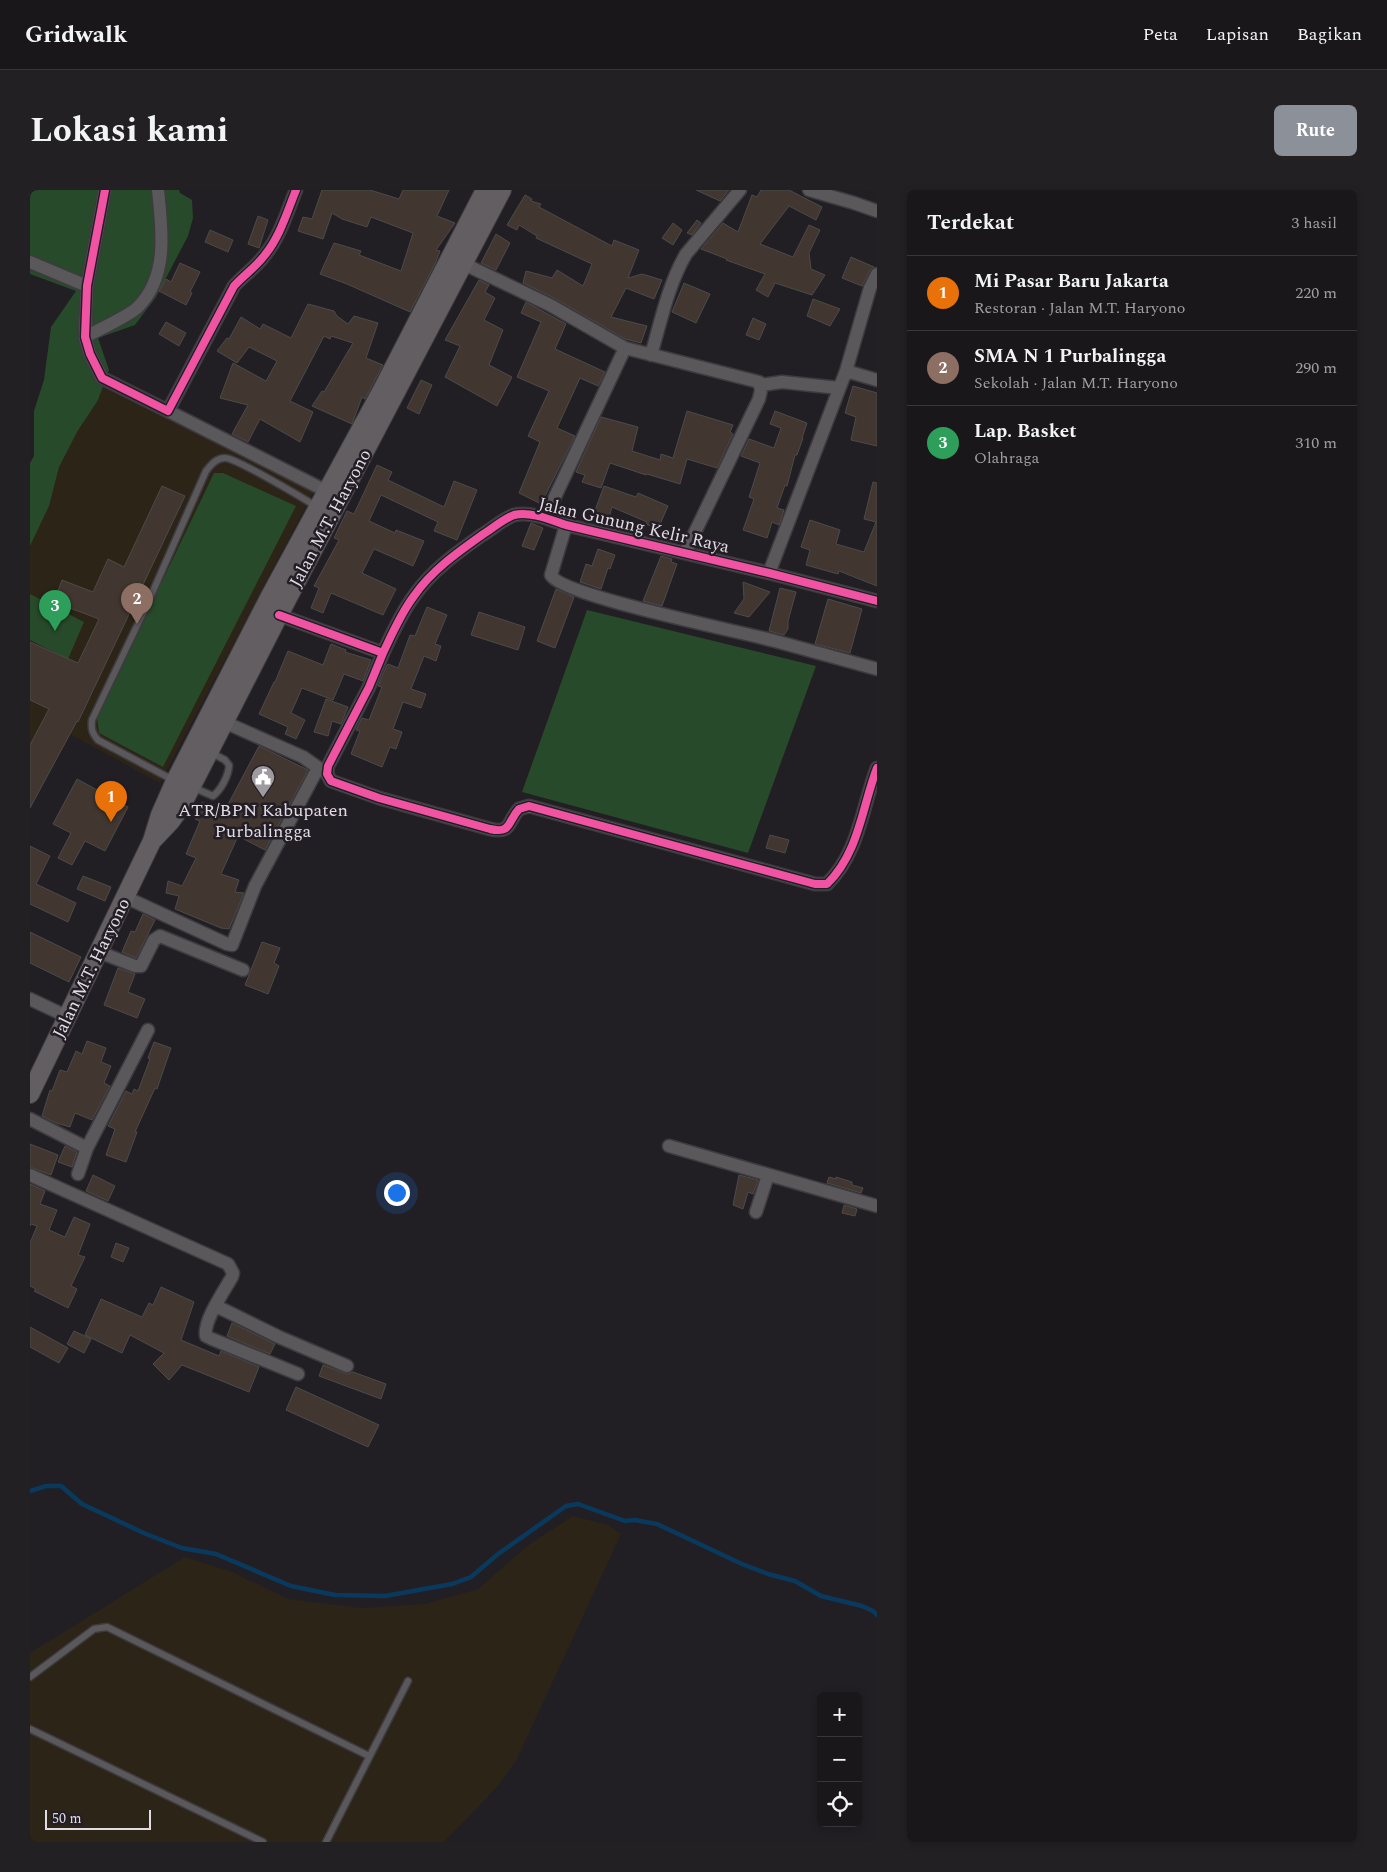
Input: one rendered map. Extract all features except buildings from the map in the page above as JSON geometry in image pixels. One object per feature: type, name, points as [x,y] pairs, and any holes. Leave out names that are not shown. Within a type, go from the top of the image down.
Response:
[{"type":"main road","name":"Jalan M.T. Haryono","points":[[183,784],[208,752],[279,614],[334,495],[485,190]]},
{"type":"main road","name":"Jalan M.T. Haryono","points":[[30,1094],[152,841],[172,821],[181,807],[183,784],[266,604],[318,507],[334,495],[464,264],[502,190]]},
{"type":"street","points":[[106,190],[87,286],[85,337],[90,354],[102,378],[334,495]]},
{"type":"street","points":[[85,337],[137,308],[146,298],[157,276],[162,252],[158,190]]},
{"type":"street","points":[[168,411],[234,286],[245,273],[258,264],[276,238],[296,190]]},
{"type":"street","points":[[651,355],[671,286],[679,266],[686,254],[740,190]]},
{"type":"street","points":[[809,190],[877,211]]},
{"type":"street","points":[[30,262],[87,286]]},
{"type":"street","points":[[464,264],[550,305],[625,348],[755,380],[761,385],[782,382],[839,388]]},
{"type":"street","points":[[769,573],[846,371],[870,288],[877,274]]},
{"type":"street","points":[[545,518],[625,348]]},
{"type":"street","points":[[846,371],[877,380]]},
{"type":"street","points":[[685,553],[758,399],[761,385]]},
{"type":"street","name":"Jalan Gunung Kelir Raya","points":[[125,897],[232,945],[255,886],[330,760],[414,595],[450,558],[514,515],[545,518],[566,525],[769,573],[877,601]]},
{"type":"street","points":[[566,525],[551,575],[557,582],[608,600],[773,640],[877,669]]},
{"type":"street","points":[[279,614],[383,653]]},
{"type":"street","points":[[224,722],[303,757],[322,771],[331,781],[379,798],[498,831],[506,829],[511,824],[519,809],[530,806],[821,885],[827,884],[843,863],[873,797],[877,768]]},
{"type":"street","points":[[99,952],[135,966],[141,966],[154,940],[160,936],[242,970]]},
{"type":"street","points":[[30,999],[68,1016]]},
{"type":"street","points":[[78,1174],[87,1148],[148,1030]]},
{"type":"street","points":[[30,1119],[87,1148]]},
{"type":"street","points":[[668,1146],[877,1206]]},
{"type":"street","points":[[756,1212],[768,1175]]},
{"type":"street","points":[[30,1176],[225,1262],[233,1273],[207,1320],[206,1336],[298,1374]]},
{"type":"street","points":[[216,1306],[279,1338],[347,1366]]},
{"type":"lane","points":[[208,752],[225,760],[229,765],[229,770],[218,793],[213,796],[183,784],[98,740],[91,728],[92,720],[146,607],[206,470],[211,464],[226,458],[241,464],[318,507]]},
{"type":"lane","points":[[30,1677],[94,1629],[107,1627],[369,1756]]},
{"type":"lane","points":[[326,1842],[408,1681]]},
{"type":"lane","points":[[30,1729],[263,1842]]},
{"type":"shaded area","points":[[93,381],[315,489],[160,783],[70,734],[30,807],[30,514]]},
{"type":"shaded area","points":[[573,1516],[608,1525],[621,1534],[516,1761],[497,1787],[444,1842],[30,1842],[30,1653],[185,1557],[232,1572],[288,1599],[361,1608],[425,1604],[478,1589],[530,1544]]},
{"type":"green space","points":[[30,190],[179,190],[180,193],[192,200],[193,218],[188,236],[156,297],[135,325],[98,338],[109,370],[98,400],[77,432],[59,467],[49,506],[30,546],[30,463],[34,456],[34,411],[44,380],[51,327],[76,291],[30,274]]},
{"type":"green space","points":[[214,473],[223,473],[296,506],[163,767],[99,733],[97,717]]},
{"type":"green space","points":[[30,594],[84,622],[68,659],[30,640]]},
{"type":"green space","points":[[587,610],[816,666],[748,853],[522,792]]},
{"type":"waterway","points":[[30,1491],[46,1486],[61,1486],[82,1504],[146,1534],[182,1548],[216,1554],[291,1586],[335,1595],[385,1596],[452,1584],[471,1577],[498,1554],[566,1506],[578,1504],[625,1521],[635,1520],[657,1524],[742,1564],[768,1574],[795,1581],[821,1596],[862,1606],[877,1615]]},
{"type":"cycle path","points":[[105,190],[87,286],[85,337],[90,354],[102,378],[168,411],[234,286],[270,249],[283,224],[296,190]]},
{"type":"cycle path","points":[[383,653],[405,609],[428,578],[454,555],[482,535],[506,519],[520,514],[540,517],[877,601]]},
{"type":"cycle path","points":[[279,615],[383,653],[369,687],[328,766],[327,774],[331,781],[379,798],[490,829],[502,830],[506,828],[519,809],[529,806],[815,884],[827,884],[838,872],[853,844],[877,768]]},
{"type":"place","name":"SMA N 1 Purbalingga","points":[[137,624]]},
{"type":"place","name":"Lap. Basket","points":[[55,631]]},
{"type":"place","name":"ATR/BPN Kabupaten Purbalingga","points":[[263,798]]},
{"type":"place","name":"Mi Pasar Baru Jakarta","points":[[111,822]]}]
